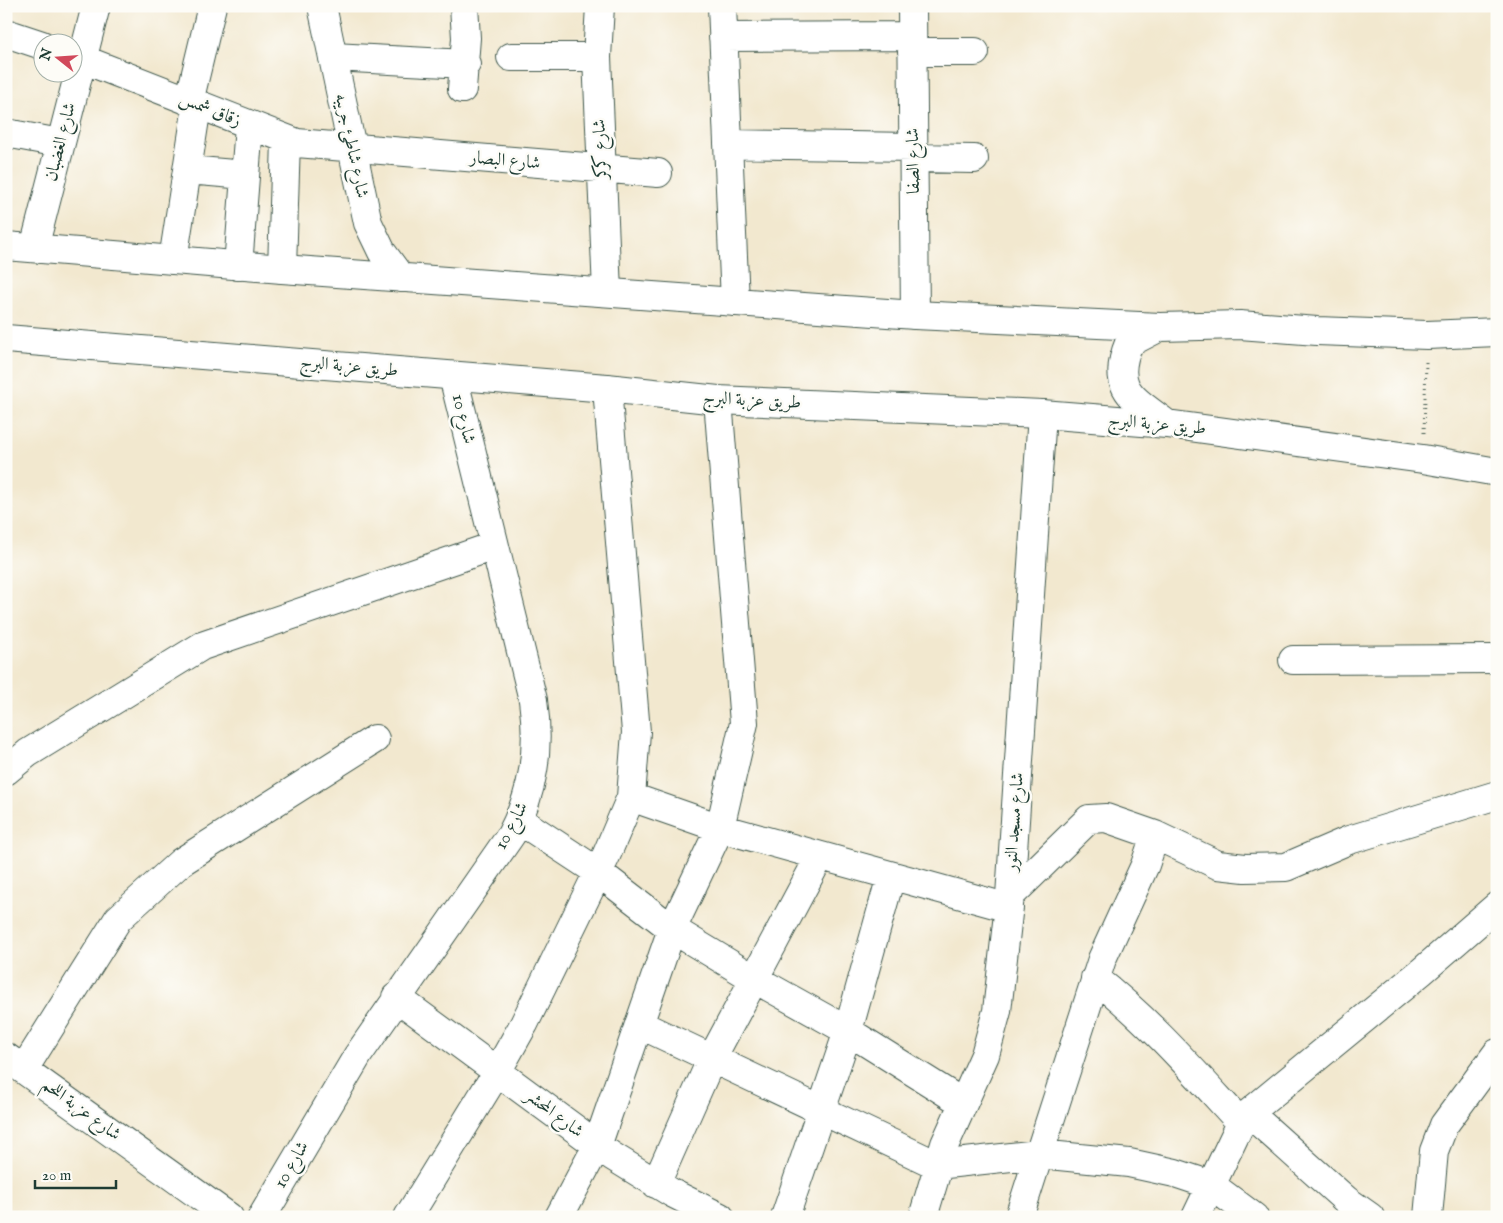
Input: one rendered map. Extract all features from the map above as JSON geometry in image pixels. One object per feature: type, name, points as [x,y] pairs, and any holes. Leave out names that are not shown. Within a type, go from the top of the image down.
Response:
[{"type":"street","name":"شارع الغضبان","points":[[82,46],[96,6]]},
{"type":"street","points":[[173,260],[188,170],[193,104],[212,6]]},
{"type":"street","name":"شارع شاطئ جريبه","points":[[322,6],[364,210],[372,235],[388,263],[401,278]]},
{"type":"street","points":[[333,57],[464,77],[464,6]]},
{"type":"street","name":"شارع كركر","points":[[600,6],[597,57],[607,292]]},
{"type":"street","points":[[722,6],[735,302]]},
{"type":"street","name":"شارع الصفا","points":[[912,6],[915,316]]},
{"type":"street","points":[[6,33],[32,42]]},
{"type":"street","points":[[723,37],[912,44],[975,52]]},
{"type":"street","points":[[511,58],[597,57]]},
{"type":"street","name":"زقاق شمس","points":[[82,59],[286,140],[309,145],[352,148]]},
{"type":"street","name":"شارع الغضبان","points":[[34,248],[60,144],[73,82]]},
{"type":"street","points":[[238,266],[250,126]]},
{"type":"street","points":[[6,133],[60,144]]},
{"type":"street","points":[[282,270],[286,140]]},
{"type":"street","points":[[728,144],[914,153],[974,160]]},
{"type":"street","name":"شارع البصار","points":[[352,148],[658,173]]},
{"type":"street","points":[[188,170],[245,176]]},
{"type":"street","points":[[6,246],[282,270],[607,292],[915,316],[1160,327],[1240,325],[1316,331],[1427,335],[1497,332]]},
{"type":"street","points":[[1160,327],[1129,343],[1122,358],[1120,374],[1128,392],[1167,424]]},
{"type":"street","name":"طريق عزبة البرج","points":[[6,339],[607,388],[718,400],[1042,414],[1167,424],[1423,459],[1497,472]]},
{"type":"street","name":"شارع 10","points":[[262,1217],[322,1114],[396,997],[502,849],[519,820],[532,781],[536,761],[536,721],[453,376]]},
{"type":"street","points":[[408,1217],[498,1072],[524,1024],[598,872],[631,797],[636,732],[607,388]]},
{"type":"street","points":[[559,1217],[597,1146],[672,929],[720,828],[744,723],[718,400]]},
{"type":"street","name":"شارع مسجد النور","points":[[923,1217],[937,1165],[986,1055],[994,1026],[1009,902],[1042,414]]},
{"type":"street","points":[[6,771],[28,753],[202,646],[494,546]]},
{"type":"street","points":[[1293,660],[1497,659]]},
{"type":"street","points":[[15,1063],[118,918],[181,862],[375,739]]},
{"type":"street","points":[[631,797],[720,828],[891,876],[1009,902],[1089,819],[1106,818],[1155,835],[1218,864],[1244,868],[1286,866],[1349,840],[1497,795]]},
{"type":"street","points":[[519,820],[598,872],[672,929],[753,978],[848,1031],[963,1103]]},
{"type":"street","points":[[1020,1217],[1095,978],[1155,835]]},
{"type":"street","points":[[656,1184],[712,1058],[753,978],[820,856]]},
{"type":"street","points":[[785,1217],[848,1031],[891,876]]},
{"type":"street","points":[[1196,1217],[1245,1118],[1421,972],[1497,906]]},
{"type":"street","points":[[1095,978],[1130,1005],[1245,1118],[1346,1200],[1370,1217]]},
{"type":"street","name":"شارع المحشر","points":[[396,997],[597,1146],[707,1214]]},
{"type":"street","points":[[639,1024],[937,1165],[1039,1154],[1129,1163],[1175,1173],[1211,1185],[1254,1217]]},
{"type":"street","points":[[1428,1217],[1434,1151],[1444,1126],[1497,1053]]},
{"type":"street","name":"شارع عزبة اللحم","points":[[15,1063],[229,1217]]},
{"type":"path","points":[[1423,459],[1427,335]]}]
